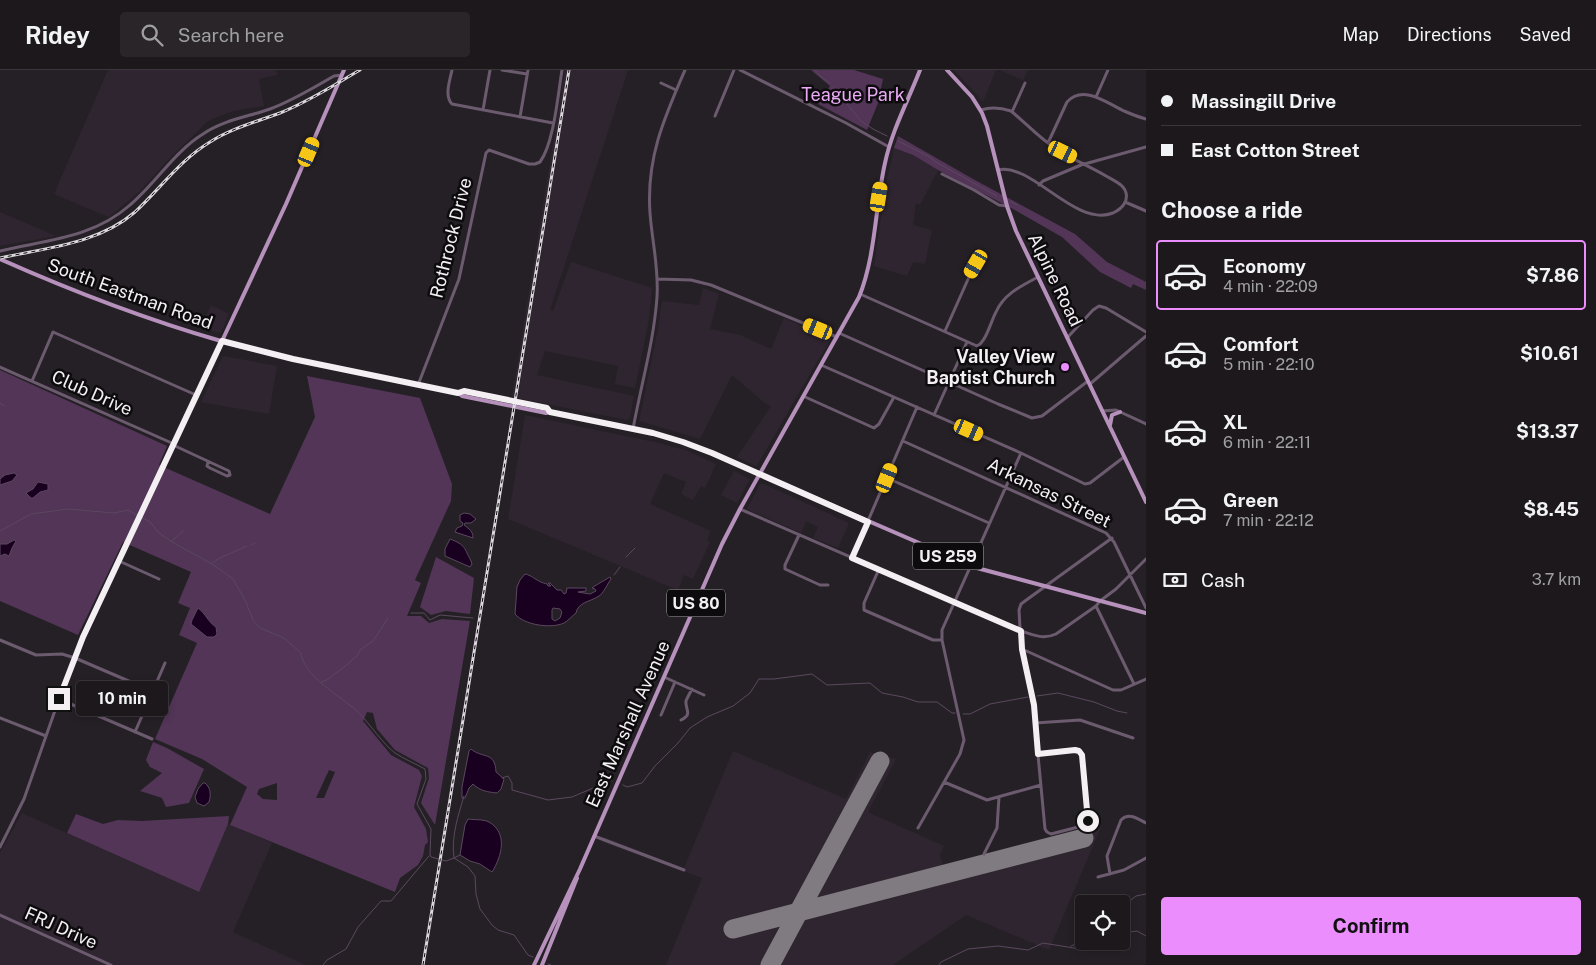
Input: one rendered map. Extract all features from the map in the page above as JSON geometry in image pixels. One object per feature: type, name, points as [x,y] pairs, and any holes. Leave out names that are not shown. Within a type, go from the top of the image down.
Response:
[{"type":"main road","points":[[222,341],[292,190],[344,70]]},
{"type":"main road","name":"East Marshall Avenue","points":[[534,965],[580,869],[706,579],[740,509],[860,294],[870,260],[882,177],[889,147],[920,70]]},
{"type":"main road","name":"Alpine Road","points":[[947,70],[972,97],[981,110],[986,122],[1007,206],[1018,236],[1146,502]]},
{"type":"main road","name":"South Eastman Road","points":[[0,260],[109,304],[222,341],[293,359],[458,393],[464,391],[515,404],[547,408],[550,412],[633,428]]},
{"type":"main road","points":[[1110,427],[1112,415],[1120,412]]},
{"type":"main road","name":"US 259","points":[[633,428],[687,443],[970,566],[1146,613]]},
{"type":"main road","name":"East Marshall Avenue","points":[[542,965],[574,889],[580,869]]},
{"type":"street","points":[[452,70],[448,94],[449,101],[455,105],[553,123],[562,70]]},
{"type":"street","points":[[483,110],[490,70]]},
{"type":"street","points":[[502,70],[527,72],[520,117]]},
{"type":"street","points":[[633,428],[654,322],[657,279],[650,213],[650,174],[659,133],[685,70]]},
{"type":"street","points":[[714,116],[734,70]]},
{"type":"street","points":[[740,70],[850,125],[889,147]]},
{"type":"street","points":[[1096,97],[1108,70]]},
{"type":"street","points":[[0,251],[70,237],[103,224],[133,202],[184,149],[202,134],[228,121],[276,107],[334,76],[342,75]]},
{"type":"street","points":[[1012,112],[1025,83]]},
{"type":"street","points":[[661,84],[676,90]]},
{"type":"street","points":[[1048,143],[1069,100],[1075,96],[1096,97],[1146,119]]},
{"type":"street","points":[[981,110],[987,108],[1004,109],[1012,112],[1048,143],[1122,186],[1126,193],[1125,202],[1115,212],[1095,215],[1071,205],[1016,171],[998,170]]},
{"type":"street","name":"Rothrock Drive","points":[[418,385],[457,284],[486,153],[489,150],[529,164],[538,163],[545,153],[553,123]]},
{"type":"street","points":[[1038,185],[1043,181],[1085,163],[1146,147]]},
{"type":"street","points":[[942,174],[1000,206],[1007,206]]},
{"type":"street","points":[[1125,202],[1146,211]]},
{"type":"street","points":[[945,331],[970,275],[981,256]]},
{"type":"street","points":[[860,294],[976,346],[981,344],[1003,300],[1038,277]]},
{"type":"street","points":[[657,279],[691,280],[711,285],[838,335],[1035,418],[1044,415],[1088,383],[1146,336]]},
{"type":"street","points":[[1067,338],[1099,306],[1146,332]]},
{"type":"street","points":[[32,381],[53,332],[196,395]]},
{"type":"street","points":[[0,847],[24,799],[74,658],[222,341]]},
{"type":"street","points":[[934,415],[968,342]]},
{"type":"street","points":[[821,365],[1086,484],[1124,458]]},
{"type":"street","name":"Club Drive","points":[[0,367],[229,471],[230,476],[208,467],[208,462]]},
{"type":"street","points":[[803,396],[870,427],[876,427],[894,397]]},
{"type":"street","points":[[852,558],[917,407]]},
{"type":"street","points":[[1102,411],[1112,409],[1146,424]]},
{"type":"street","name":"Arkansas Street","points":[[903,441],[1102,530],[1112,538],[1146,608]]},
{"type":"street","points":[[918,828],[960,754],[964,738],[942,640],[942,629],[1020,453]]},
{"type":"street","points":[[887,478],[989,523]]},
{"type":"street","points":[[740,509],[1041,638],[1051,636],[1096,606],[1146,559]]},
{"type":"street","points":[[799,535],[785,568],[820,584],[828,585]]},
{"type":"street","points":[[1038,754],[1076,750],[1082,755],[1087,823],[1052,834],[1044,828],[1035,723],[1032,697],[1022,649],[1019,610],[1021,604],[1044,586],[1112,538]]},
{"type":"street","points":[[119,561],[159,579]]},
{"type":"street","points":[[879,569],[864,603],[864,609],[867,612],[933,640],[942,640]]},
{"type":"street","points":[[1096,606],[1134,684]]},
{"type":"street","points":[[0,640],[36,655],[62,654],[74,658],[152,692]]},
{"type":"street","points":[[1022,649],[1113,690],[1121,690],[1146,678]]},
{"type":"street","points":[[135,732],[165,662]]},
{"type":"street","points":[[664,677],[704,695]]},
{"type":"street","points":[[661,715],[675,682]]},
{"type":"street","points":[[681,720],[688,714],[686,701],[692,690]]},
{"type":"street","points":[[59,699],[152,739]]},
{"type":"street","points":[[0,718],[46,736]]},
{"type":"street","points":[[1035,723],[1082,720],[1133,738]]},
{"type":"street","points":[[944,782],[984,799],[999,797],[1041,785]]},
{"type":"street","points":[[984,854],[996,828],[999,797]]},
{"type":"street","points":[[1110,874],[1106,856],[1121,820],[1124,817],[1130,816],[1146,823]]},
{"type":"street","points":[[594,836],[684,870]]},
{"type":"street","points":[[1098,877],[1128,868],[1146,858]]},
{"type":"street","name":"FRJ Drive","points":[[0,915],[111,965]]},
{"type":"shaded area","points":[[108,70],[276,70],[277,75],[259,79],[264,106],[233,111],[208,121],[140,191],[109,217],[54,194]]},
{"type":"shaded area","points":[[565,70],[628,70],[550,310],[553,311],[571,262],[652,288],[651,300],[648,325],[635,388],[615,384],[618,366],[545,351],[537,375],[634,396],[630,418],[627,420],[512,397]]},
{"type":"shaded area","points":[[954,70],[996,70],[983,102],[977,95]]},
{"type":"shaded area","points":[[999,70],[1028,70],[1023,80]]},
{"type":"shaded area","points":[[894,148],[913,155],[938,170],[920,205],[916,203],[913,225],[932,230],[925,264],[913,262],[907,276],[874,266],[885,189]]},
{"type":"shaded area","points":[[0,212],[56,236],[0,246]]},
{"type":"shaded area","points":[[703,288],[719,294],[710,329],[740,335],[771,349],[784,318],[831,338],[756,466],[737,457],[771,406],[732,375],[700,439],[639,421],[662,301],[699,305]]},
{"type":"shaded area","points":[[211,305],[229,314],[221,333],[201,328]]},
{"type":"shaded area","points":[[223,356],[277,366],[269,414],[201,402]]},
{"type":"shaded area","points":[[525,415],[659,443],[688,451],[716,464],[705,488],[701,486],[693,500],[681,494],[686,482],[664,473],[650,504],[711,531],[707,540],[710,542],[693,579],[684,575],[678,590],[508,519]]},
{"type":"shaded area","points":[[734,471],[750,479],[737,503],[721,495]]},
{"type":"shaded area","points":[[14,473],[17,475],[12,481],[0,485],[0,479],[5,475]]},
{"type":"shaded area","points":[[38,482],[48,484],[48,490],[40,492],[31,498],[26,493],[33,489]]},
{"type":"shaded area","points":[[760,484],[764,484],[849,523],[838,548],[813,538],[818,527],[806,521],[801,533],[747,509]]},
{"type":"shaded area","points":[[464,513],[470,514],[476,519],[464,525],[469,529],[473,538],[455,532],[457,528],[462,526],[463,523],[460,521],[460,515]]},
{"type":"shaded area","points":[[450,539],[464,547],[472,564],[470,567],[445,556],[445,549]]},
{"type":"shaded area","points":[[14,540],[16,541],[9,556],[5,554],[0,556],[0,544],[7,544]]},
{"type":"shaded area","points":[[525,574],[548,586],[551,586],[548,583],[550,583],[564,594],[567,588],[586,588],[586,591],[578,592],[590,594],[596,591],[593,587],[610,577],[611,579],[601,595],[582,604],[566,622],[552,626],[531,623],[519,618],[515,614],[517,587]],"holes":[[[553,608],[560,609],[562,612],[560,618],[555,621],[552,619],[552,610]]]},
{"type":"shaded area","points":[[198,608],[216,627],[217,634],[214,637],[207,637],[191,624]]},
{"type":"shaded area","points":[[471,749],[491,758],[496,772],[504,779],[501,789],[497,793],[481,790],[473,784],[465,798],[462,798],[462,787]]},
{"type":"shaded area","points":[[733,751],[846,799],[870,752],[896,759],[868,812],[944,846],[940,854],[943,865],[1101,827],[1049,950],[966,915],[893,965],[666,965],[702,878],[602,842],[604,837],[684,868]]},
{"type":"shaded area","points":[[203,783],[208,787],[210,794],[209,802],[204,806],[197,803],[195,797]]},
{"type":"shaded area","points":[[22,813],[198,892],[228,824],[272,843],[233,932],[306,965],[0,965],[0,853]]},
{"type":"shaded area","points":[[468,819],[489,822],[499,832],[501,838],[500,852],[492,872],[460,855],[465,825]]},
{"type":"green space","name":"Teague Park","points":[[811,70],[854,70],[883,79],[878,103],[867,130],[818,104],[830,86]]},
{"type":"green space","points":[[898,136],[1075,234],[1107,262],[1146,282],[1146,290],[1133,284],[1131,288],[1100,272],[1062,237],[913,155],[894,148]]},
{"type":"green space","points":[[0,370],[167,446],[159,465],[270,514],[315,417],[307,376],[420,398],[452,484],[451,501],[415,580],[421,583],[407,616],[421,616],[429,623],[442,619],[470,621],[435,825],[421,803],[429,778],[428,768],[395,750],[377,729],[373,713],[367,712],[363,721],[391,755],[419,770],[422,776],[414,807],[426,829],[428,842],[425,845],[423,856],[418,865],[400,878],[395,892],[230,825],[247,787],[202,759],[155,739],[197,643],[179,635],[190,608],[178,603],[191,572],[123,542],[78,635],[0,601]],"holes":[[[329,770],[335,772],[324,798],[316,798]],[[277,783],[277,800],[263,799],[257,794],[259,789]]]},
{"type":"green space","points":[[436,557],[474,578],[470,614],[446,611],[431,615],[420,607]]},
{"type":"green space","points":[[153,742],[204,769],[189,803],[166,807],[162,798],[140,791],[162,773],[150,767],[146,760]]},
{"type":"green space","points":[[76,814],[103,824],[118,820],[142,821],[229,816],[228,824],[199,892],[67,833]]},
{"type":"waterway","points":[[815,70],[830,83]]},
{"type":"waterway","points":[[833,87],[861,121],[887,136]]},
{"type":"waterway","points":[[898,141],[997,196]]},
{"type":"waterway","points":[[1010,201],[1017,205]]},
{"type":"waterway","points":[[0,403],[4,406]]},
{"type":"waterway","points":[[0,531],[31,514],[68,509],[114,513],[128,510],[150,522],[159,533],[172,542],[212,564],[233,579],[245,600],[253,620],[260,628],[284,638],[301,653],[303,662],[308,670],[324,686],[358,712],[390,749],[425,769],[426,779],[417,804],[431,829],[431,857],[446,861],[454,858],[454,834],[464,796]]},
{"type":"waterway","points":[[172,541],[183,531]]},
{"type":"waterway","points":[[251,545],[255,543]]},
{"type":"waterway","points":[[212,563],[247,546]]},
{"type":"waterway","points":[[626,557],[635,548]]},
{"type":"waterway","points":[[614,575],[620,567]]},
{"type":"waterway","points":[[411,613],[424,613],[430,620],[440,615],[473,618]]},
{"type":"waterway","points":[[321,682],[327,680],[344,667],[357,656],[360,650],[373,641],[388,618]]},
{"type":"waterway","points":[[623,785],[627,787],[642,783],[690,728],[707,717],[733,706],[750,693],[759,679],[812,674],[827,685],[870,683],[882,693],[918,702],[937,702],[952,713],[955,713]]},
{"type":"waterway","points":[[1037,696],[1058,693],[1127,713]]},
{"type":"waterway","points":[[963,714],[970,714],[990,704],[1028,697]]},
{"type":"waterway","points":[[502,778],[508,776],[512,783],[512,790],[548,800],[572,797],[612,780]]},
{"type":"waterway","points":[[460,855],[454,858],[468,867],[475,876],[476,894],[480,909],[492,925],[498,930],[514,935],[528,955],[533,957]]},
{"type":"waterway","points":[[323,965],[327,960],[346,949],[358,927],[381,901],[391,901],[429,856]]},
{"type":"waterway","points":[[1130,901],[1136,896],[1146,894]]},
{"type":"waterway","points":[[1130,932],[1137,931],[1146,936]]},
{"type":"waterway","points":[[939,965],[941,962],[968,949],[998,946],[1028,950],[1043,943],[1075,948]]},
{"type":"waterway","points":[[1071,946],[1075,944]]},
{"type":"runway","points":[[770,965],[880,761]]},
{"type":"runway","points":[[733,929],[1084,838]]},
{"type":"railway","points":[[0,258],[71,243],[105,231],[135,212],[189,157],[210,142],[235,129],[301,104],[360,70]]},
{"type":"railway","points":[[423,965],[569,70]]},
{"type":"place","name":"Valley View Baptist Church","points":[[1065,367]]},
{"type":"route","points":[[59,699],[83,637],[222,341],[293,359],[458,393],[464,391],[547,408],[550,412],[662,435],[706,450],[868,522],[852,558],[1021,631],[1022,649],[1034,705],[1038,754],[1075,750],[1081,752],[1088,821]]}]
